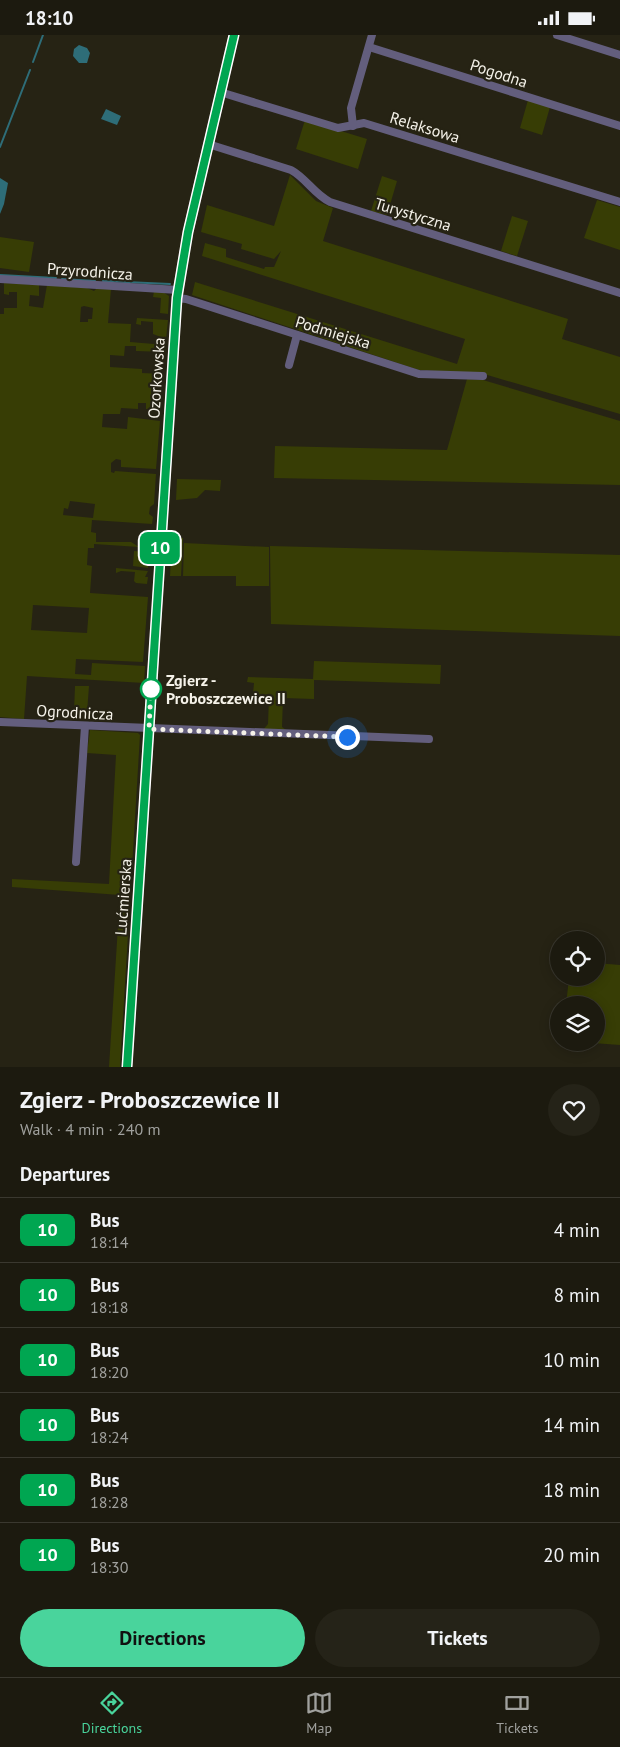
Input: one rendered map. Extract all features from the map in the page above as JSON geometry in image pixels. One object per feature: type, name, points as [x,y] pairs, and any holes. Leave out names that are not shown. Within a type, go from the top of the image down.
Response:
[{"type":"main road","name":"Ozorkowska","points":[[149,729],[177,294],[188,232],[234,35]]},
{"type":"main road","name":"Lućmierska","points":[[127,1067],[149,729]]},
{"type":"street","points":[[353,126],[351,108],[372,35]]},
{"type":"street","points":[[557,35],[620,55]]},
{"type":"street","name":"Pogodna","points":[[369,47],[620,126]]},
{"type":"street","name":"Relaksowa","points":[[220,92],[338,128],[364,123],[620,202]]},
{"type":"street","name":"Turystyczna","points":[[208,144],[291,170],[299,174],[320,197],[330,202],[620,293]]},
{"type":"street","name":"Przyrodnicza","points":[[0,279],[177,294]]},
{"type":"street","name":"Podmiejska","points":[[177,294],[186,299],[419,374],[484,376]]},
{"type":"street","points":[[289,365],[296,335]]},
{"type":"street","name":"Ogrodnicza","points":[[0,722],[429,739]]},
{"type":"street","points":[[76,862],[85,726]]},
{"type":"green space","points":[[528,100],[550,107],[542,135],[520,128]]},
{"type":"green space","points":[[305,120],[367,139],[358,169],[296,149]]},
{"type":"green space","points":[[290,175],[316,201],[333,208],[323,241],[568,319],[562,339],[620,357],[620,414],[484,374],[419,370],[192,295],[195,282],[457,364],[465,339],[202,256],[205,243],[226,249],[226,257],[264,269],[265,267],[274,267],[281,251],[274,259],[241,249],[242,244],[201,232],[207,205],[274,226]]},
{"type":"green space","points":[[382,176],[397,181],[387,215],[371,211]]},
{"type":"green space","points":[[597,200],[620,207],[620,250],[584,238]]},
{"type":"green space","points":[[512,216],[528,221],[517,256],[501,251]]},
{"type":"green space","points":[[0,237],[34,242],[29,272],[0,268]]},
{"type":"green space","points":[[4,283],[39,285],[39,296],[30,295],[29,306],[43,308],[47,285],[87,288],[94,291],[97,288],[111,289],[108,323],[131,324],[130,342],[166,345],[165,352],[136,351],[136,346],[125,346],[124,356],[110,355],[110,367],[142,369],[142,373],[163,374],[161,409],[146,409],[146,403],[138,403],[138,409],[121,408],[120,414],[103,414],[102,427],[127,429],[128,417],[160,421],[156,469],[121,467],[121,460],[116,459],[111,463],[111,472],[114,473],[115,471],[156,474],[154,504],[150,507],[149,514],[153,517],[152,524],[92,520],[91,532],[96,533],[96,542],[131,542],[139,547],[94,544],[94,548],[88,548],[87,565],[92,566],[90,593],[148,597],[143,662],[76,659],[75,674],[91,675],[92,663],[145,666],[144,683],[27,676],[24,719],[0,717],[0,314],[4,314],[4,308],[17,308],[17,292],[9,292],[9,295],[4,294]],"holes":[[[81,307],[93,308],[92,319],[88,319],[88,322],[80,322]],[[70,501],[95,504],[93,518],[63,515],[64,508],[68,509]],[[33,605],[89,608],[87,633],[31,630]]]},
{"type":"green space","points":[[154,291],[163,292],[169,296],[168,314],[160,313],[161,298],[153,297]]},
{"type":"green space","points":[[137,318],[168,320],[166,339],[153,334],[153,322],[141,321],[141,325],[136,324]]},
{"type":"green space","points":[[467,379],[483,380],[620,421],[620,485],[274,478],[275,446],[447,450]]},
{"type":"green space","points":[[177,479],[221,480],[220,491],[205,490],[197,498],[176,500]]},
{"type":"green space","points":[[172,538],[183,538],[181,576],[170,576]]},
{"type":"green space","points":[[184,543],[269,547],[269,586],[236,586],[236,576],[183,576]]},
{"type":"green space","points":[[270,546],[620,555],[620,636],[271,624]]},
{"type":"green space","points":[[134,551],[149,552],[148,568],[133,566]]},
{"type":"green space","points":[[116,568],[148,571],[145,577],[148,577],[147,584],[134,581],[135,572],[121,571],[116,573]]},
{"type":"green space","points":[[314,661],[441,665],[440,684],[314,680],[314,699],[283,698],[282,727],[289,732],[262,731],[268,724],[269,697],[247,696],[247,694],[253,694],[254,683],[247,682],[248,677],[313,679]]},
{"type":"green space","points":[[75,686],[89,686],[87,713],[74,712]]},
{"type":"green space","points":[[90,730],[138,733],[140,735],[120,1067],[109,1067],[120,895],[12,887],[12,879],[109,884],[116,755],[87,753]]},
{"type":"green space","points":[[605,964],[620,965],[620,1045],[605,1044],[605,996],[567,996],[568,986],[605,986]]},
{"type":"water","points":[[79,45],[87,48],[90,53],[87,63],[79,63],[73,56],[74,49]]},
{"type":"water","points":[[106,109],[121,116],[117,125],[101,119]]},
{"type":"water","points":[[0,178],[8,183],[0,214]]},
{"type":"waterway","points":[[33,62],[43,35]]},
{"type":"waterway","points":[[0,147],[30,70]]},
{"type":"waterway","points":[[0,275],[56,278]]},
{"type":"waterway","points":[[62,279],[95,281]]},
{"type":"waterway","points":[[103,281],[170,284]]},
{"type":"bus line","name":"10","points":[[127,1067],[177,298],[188,232],[234,35]]},
{"type":"place","name":"Zgierz - Proboszczewice II","points":[[151,689]]},
{"type":"route","points":[[151,689],[149,729],[347,737]]}]
